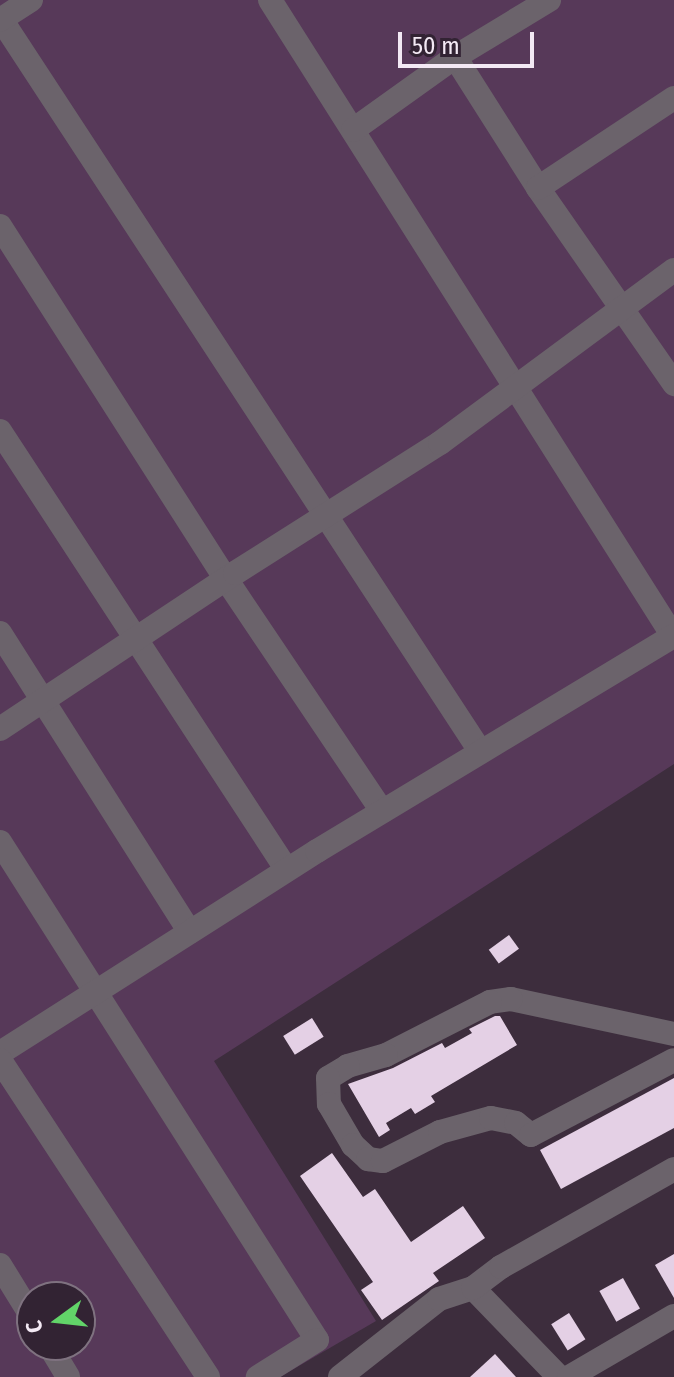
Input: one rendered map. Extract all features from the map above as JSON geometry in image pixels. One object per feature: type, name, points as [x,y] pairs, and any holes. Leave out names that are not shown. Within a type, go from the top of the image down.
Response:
[{"type":"street","points":[[31,0],[0,19],[480,751]]},
{"type":"street","points":[[353,130],[455,57],[549,0]]},
{"type":"street","points":[[0,1053],[382,811],[674,636],[353,130],[277,2]]},
{"type":"street","points":[[455,57],[538,188],[674,384]]},
{"type":"street","points":[[538,188],[674,98]]},
{"type":"street","points":[[0,226],[226,579],[382,811]]},
{"type":"street","points":[[0,729],[42,698],[440,443],[674,270]]},
{"type":"street","points":[[0,431],[287,870]]},
{"type":"street","points":[[0,633],[190,932]]},
{"type":"street","points":[[0,842],[317,1340],[258,1377]]},
{"type":"street","points":[[674,1034],[511,999],[490,1002],[386,1055],[348,1066],[328,1078],[329,1104],[353,1145],[368,1159],[383,1161],[440,1132],[491,1118],[516,1123],[531,1135],[674,1060]]},
{"type":"street","points":[[0,1060],[208,1377]]},
{"type":"street","points":[[340,1377],[439,1299],[473,1288],[501,1267],[674,1169]]},
{"type":"street","points":[[0,1265],[16,1291]]},
{"type":"street","points":[[473,1288],[559,1377]]},
{"type":"street","points":[[569,1377],[674,1316]]},
{"type":"shaded area","points":[[0,0],[674,0],[674,764],[214,1061],[376,1321],[280,1377],[0,1377]]},
{"type":"building","points":[[509,935],[519,949],[499,963],[489,950]]},
{"type":"building","points":[[500,1016],[517,1045],[431,1096],[435,1102],[415,1114],[411,1108],[386,1123],[390,1130],[379,1137],[348,1084],[393,1068],[442,1043],[445,1048],[472,1033],[469,1029]]},
{"type":"building","points":[[312,1018],[324,1037],[295,1055],[283,1036]]},
{"type":"building","points":[[674,1078],[674,1128],[561,1189],[540,1150]]},
{"type":"building","points":[[332,1153],[363,1197],[375,1189],[411,1242],[463,1206],[485,1238],[433,1273],[439,1281],[382,1320],[361,1290],[373,1282],[300,1176]]},
{"type":"building","points":[[674,1254],[674,1298],[655,1265]]},
{"type":"building","points":[[623,1278],[640,1309],[616,1322],[599,1291]]},
{"type":"building","points":[[569,1313],[585,1339],[568,1350],[551,1324]]},
{"type":"building","points":[[495,1354],[516,1377],[470,1377]]}]
